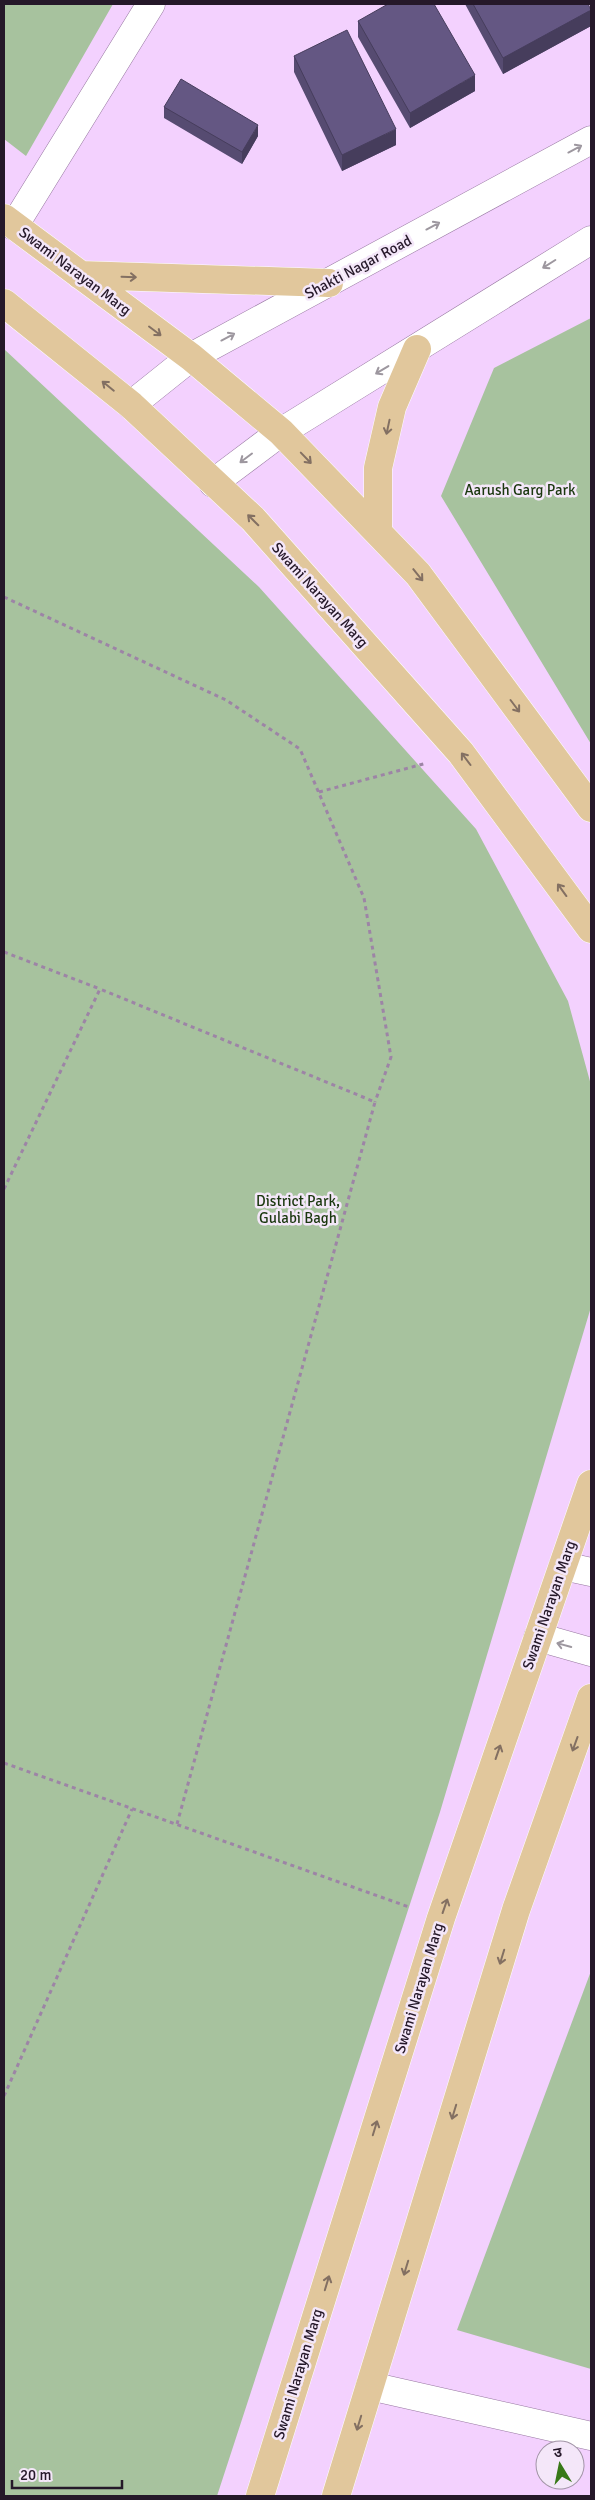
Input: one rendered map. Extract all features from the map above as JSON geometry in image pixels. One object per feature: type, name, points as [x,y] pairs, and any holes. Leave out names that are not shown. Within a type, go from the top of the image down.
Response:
[{"type":"main road","name":"Swami Narayan Marg","points":[[9,222],[191,357],[281,432],[418,574],[591,808]]},
{"type":"main road","points":[[80,275],[329,283]]},
{"type":"main road","name":"Swami Narayan Marg","points":[[4,303],[131,405],[253,519],[461,753],[591,929]]},
{"type":"main road","points":[[378,531],[378,468],[392,407],[417,349]]},
{"type":"main road","name":"Swami Narayan Marg","points":[[260,2496],[441,1918],[591,1484]]},
{"type":"main road","points":[[341,2495],[370,2386],[516,1910],[591,1698]]},
{"type":"street","points":[[9,222],[151,4]]},
{"type":"street","name":"Shakti Nagar Road","points":[[131,405],[191,357],[591,140]]},
{"type":"street","points":[[213,483],[281,432],[417,349],[554,261],[591,240]]},
{"type":"street","points":[[563,1566],[591,1572]]},
{"type":"street","points":[[538,1637],[591,1652]]},
{"type":"street","points":[[370,2386],[591,2436]]},
{"type":"path","points":[[4,597],[226,700],[300,749],[364,898],[390,1057],[375,1102],[177,1824]]},
{"type":"path","points":[[319,792],[461,753]]},
{"type":"path","points":[[4,952],[100,989],[375,1102]]},
{"type":"path","points":[[4,1189],[100,989]]},
{"type":"path","points":[[4,1763],[441,1918]]},
{"type":"path","points":[[4,2096],[132,1809]]},
{"type":"green space","points":[[4,4],[113,4],[26,156],[4,139]]},
{"type":"green space","name":"Aarush Garg Park","points":[[591,318],[591,744],[441,496],[494,368]]},
{"type":"green space","name":"District Park, Gulabi Bagh","points":[[4,349],[259,587],[476,829],[568,1001],[591,1085],[591,1307],[440,1812],[217,2496],[4,2496]]},
{"type":"green space","points":[[591,1971],[591,2369],[457,2330]]},
{"type":"building","points":[[388,4],[434,4],[475,75],[410,113],[358,21]]},
{"type":"building","points":[[473,4],[588,4],[591,10],[503,58]]},
{"type":"building","points":[[347,30],[396,129],[342,155],[294,56]]},
{"type":"building","points":[[181,79],[258,125],[242,152],[164,107]]}]
